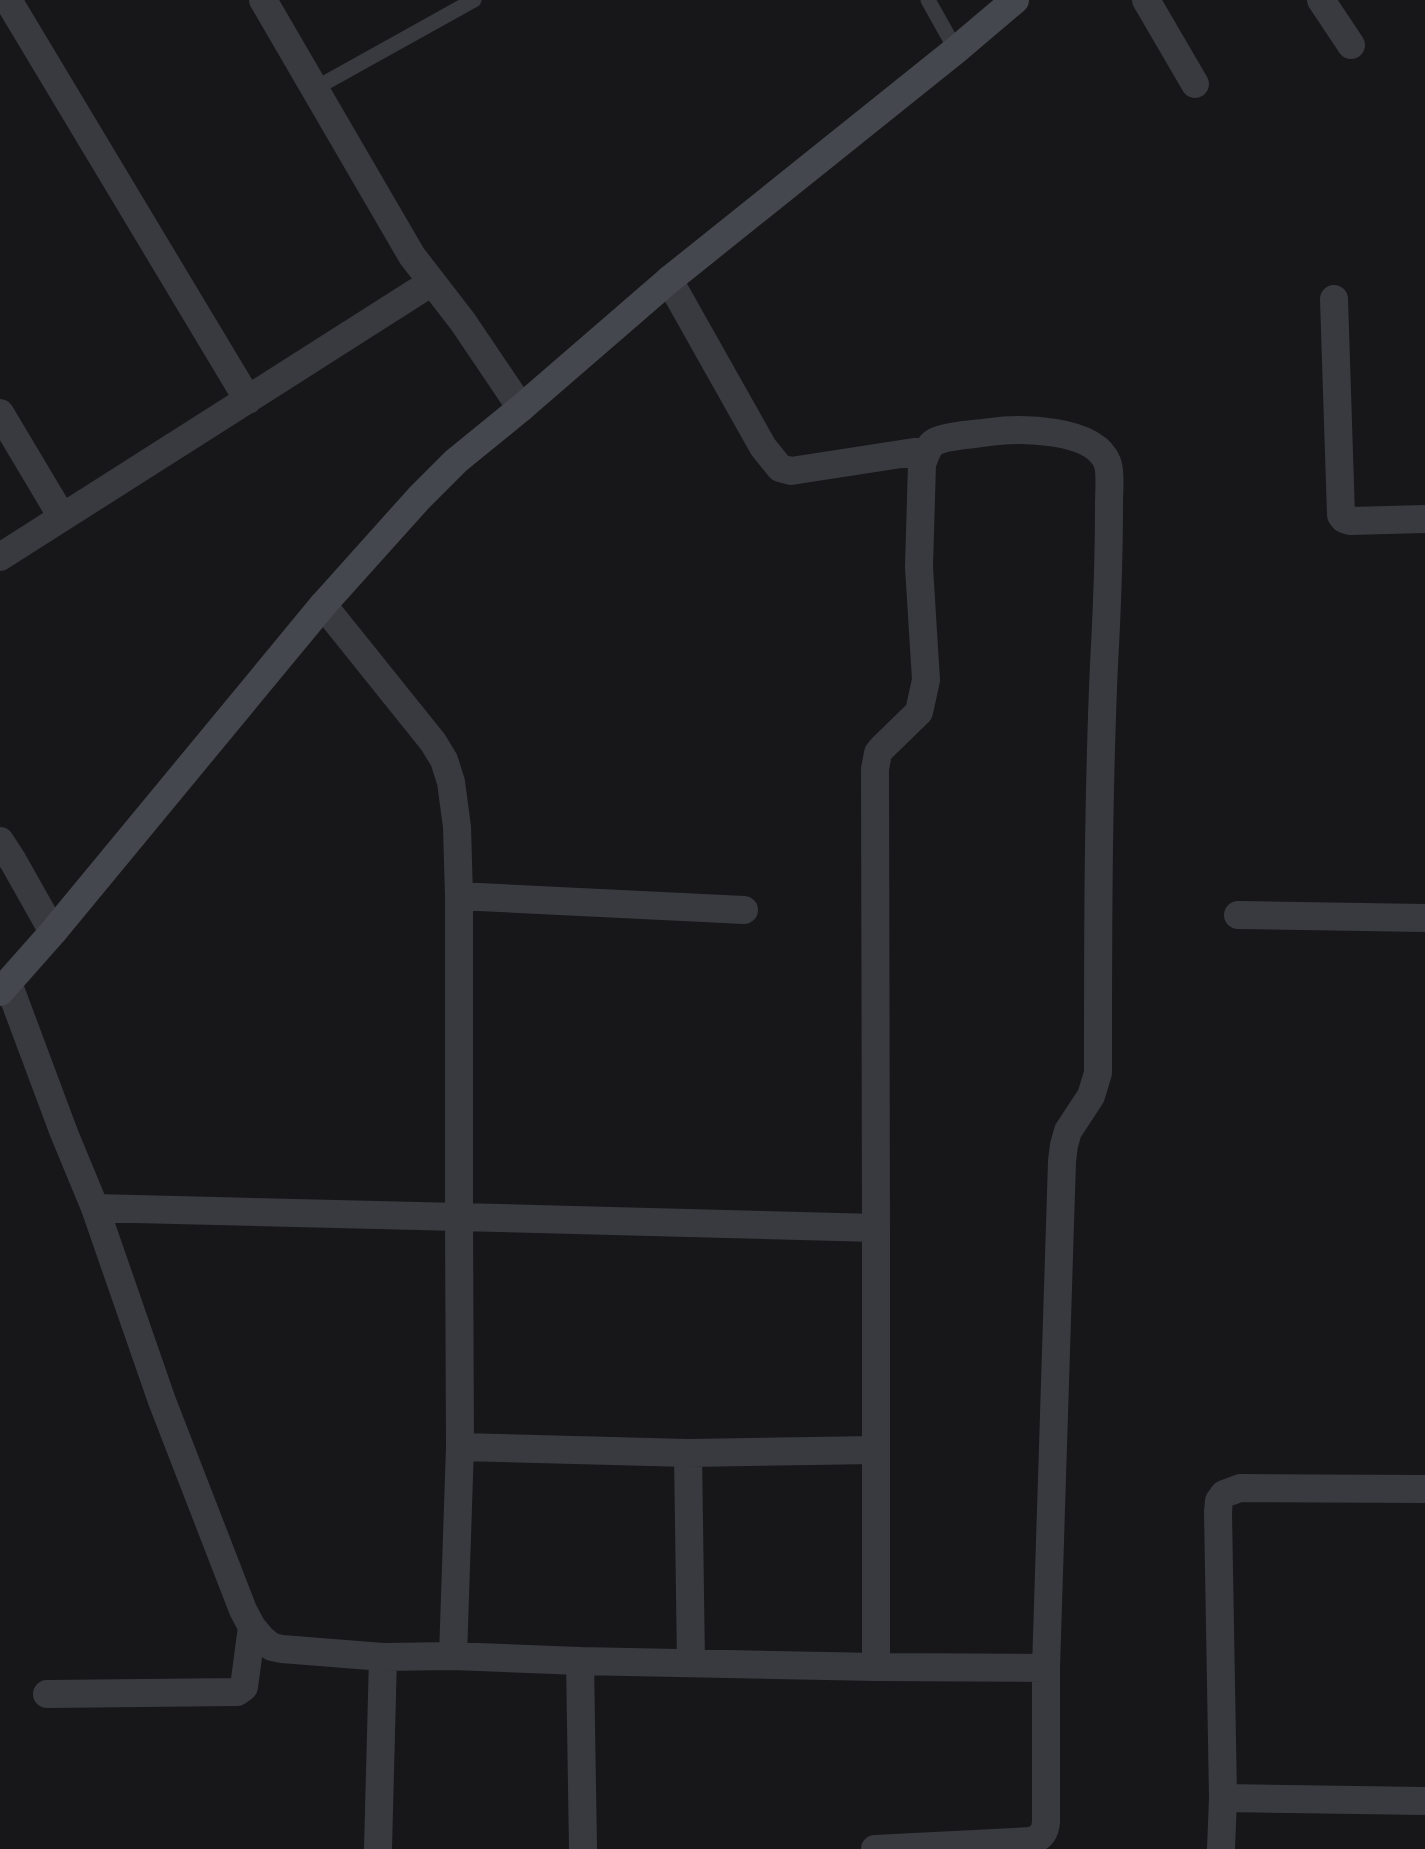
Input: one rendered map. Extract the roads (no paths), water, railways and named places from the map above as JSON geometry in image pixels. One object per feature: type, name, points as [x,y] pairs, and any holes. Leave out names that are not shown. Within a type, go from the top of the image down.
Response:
[{"type":"street","points":[[8,0],[248,400]]},
{"type":"street","points":[[263,0],[412,256],[463,322],[521,408]]},
{"type":"street","points":[[1015,0],[956,50],[669,280],[521,408],[456,461],[419,498],[323,605],[53,932],[4,988],[95,1208],[162,1401],[243,1610],[262,1640],[282,1649],[382,1657],[453,1656],[580,1661],[876,1667],[1046,1668]]},
{"type":"street","points":[[1146,0],[1195,84]]},
{"type":"street","points":[[1321,0],[1351,45]]},
{"type":"street","points":[[669,280],[763,447],[780,468],[790,471],[927,450]]},
{"type":"street","points":[[0,557],[432,282]]},
{"type":"street","points":[[1334,299],[1341,515],[1344,519],[1350,521],[1425,519]]},
{"type":"street","points":[[0,413],[62,516]]},
{"type":"street","points":[[875,1849],[1031,1841],[1038,1844],[1044,1832],[1046,1822],[1046,1668],[1062,1161],[1068,1131],[1092,1096],[1098,1072],[1101,737],[1109,548],[1108,463],[1098,451],[1083,440],[1060,433],[1032,430],[1002,430],[939,440],[933,443],[927,450],[922,464],[919,566],[926,680],[919,712],[882,748],[878,754],[875,769],[876,1667]]},
{"type":"street","points":[[323,605],[422,727],[444,760],[451,782],[457,827],[459,896],[460,1446],[453,1656]]},
{"type":"street","points":[[0,842],[53,932]]},
{"type":"street","points":[[459,896],[744,910]]},
{"type":"street","points":[[1238,916],[1425,918]]},
{"type":"street","points":[[95,1208],[876,1228]]},
{"type":"street","points":[[460,1446],[688,1453],[876,1450]]},
{"type":"street","points":[[688,1453],[692,1663]]},
{"type":"street","points":[[1221,1849],[1223,1798],[1219,1501],[1224,1494],[1240,1488],[1425,1489]]},
{"type":"street","points":[[47,1694],[238,1692],[244,1687],[252,1627]]},
{"type":"street","points":[[378,1849],[382,1657]]},
{"type":"street","points":[[580,1661],[583,1849]]},
{"type":"street","points":[[1223,1798],[1425,1801]]},
{"type":"lane","points":[[314,89],[474,0]]},
{"type":"lane","points":[[928,0],[956,50]]}]
